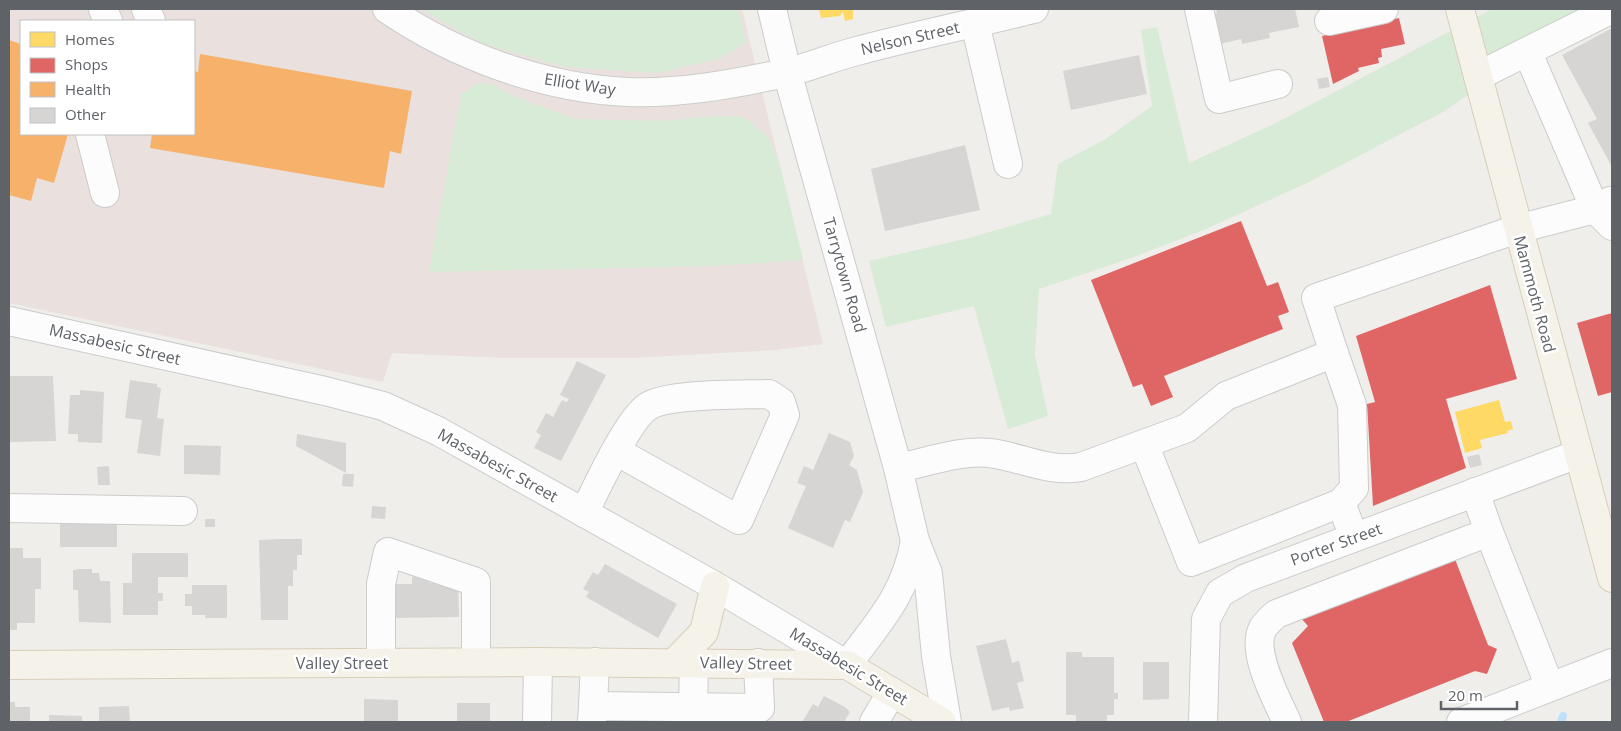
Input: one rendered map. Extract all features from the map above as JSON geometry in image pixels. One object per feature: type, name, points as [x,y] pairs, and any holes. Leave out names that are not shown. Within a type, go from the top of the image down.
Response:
[{"type":"main road","name":"Mammoth Road","points":[[1460,9],[1612,578]]},
{"type":"main road","name":"Valley Street","points":[[684,662],[704,632],[715,586]]},
{"type":"main road","name":"Valley Street","points":[[9,665],[476,662],[847,664]]},
{"type":"main road","name":"Massabesic Street","points":[[847,664],[942,722]]},
{"type":"street","name":"Elliot Way","points":[[387,9],[432,36],[499,65],[562,84],[592,89],[662,91],[712,86],[787,72]]},
{"type":"street","name":"Tarrytown Road","points":[[772,9],[787,72],[898,468],[915,541],[928,573],[936,656],[947,722]]},
{"type":"street","name":"Nelson Street","points":[[787,72],[859,50],[1034,9]]},
{"type":"street","points":[[1199,9],[1219,98],[1278,84]]},
{"type":"street","points":[[1329,20],[1384,9]]},
{"type":"street","points":[[1478,76],[1528,53],[1612,9]]},
{"type":"street","points":[[975,23],[1008,164]]},
{"type":"street","points":[[1191,562],[1341,503],[1354,488],[1352,405],[1316,298],[1517,228],[1607,212],[1528,53]]},
{"type":"street","points":[[90,135],[105,193]]},
{"type":"street","name":"Massabesic Street","points":[[9,320],[325,391],[382,406],[438,430],[715,586],[847,664]]},
{"type":"street","points":[[898,468],[973,452],[1067,469],[1081,467],[1187,428],[1226,396],[1334,353]]},
{"type":"street","points":[[584,513],[616,451],[638,416],[648,407],[665,400],[769,394],[782,402],[785,415],[739,520],[616,451]]},
{"type":"street","points":[[1144,444],[1191,562],[1220,593],[1206,619],[1203,722]]},
{"type":"street","name":"Porter Street","points":[[1220,593],[1246,578],[1578,454]]},
{"type":"street","points":[[1475,492],[1550,687]]},
{"type":"street","points":[[1341,503],[1354,537]]},
{"type":"street","points":[[9,508],[183,511]]},
{"type":"street","points":[[1286,722],[1261,659],[1259,641],[1263,628],[1276,614],[1489,532]]},
{"type":"street","name":"Tarrytown Road","points":[[847,664],[894,601],[910,566],[915,541]]},
{"type":"street","points":[[381,663],[381,584],[388,552],[476,582],[476,662]]},
{"type":"street","points":[[537,722],[538,662]]},
{"type":"street","points":[[595,662],[592,714],[707,713],[760,708],[758,663]]},
{"type":"street","points":[[684,662],[707,713]]},
{"type":"street","points":[[1461,722],[1612,663]]},
{"type":"street","points":[[874,722],[892,692]]},
{"type":"shaded area","points":[[9,9],[742,9],[823,344],[776,350],[632,358],[505,358],[392,353],[383,382],[9,303]]},
{"type":"green space","points":[[420,9],[738,9],[746,43],[719,59],[657,73],[565,67],[483,44]]},
{"type":"green space","points":[[1492,9],[1612,9],[1512,65],[1443,112],[1307,183],[1206,229],[1131,258],[1039,289],[1035,355],[1048,416],[1008,429],[974,306],[886,327],[869,261],[969,238],[1051,214],[1058,164],[1104,140],[1152,106],[1141,30],[1157,27],[1189,163],[1276,123]]},
{"type":"green space","points":[[479,83],[492,84],[513,96],[576,119],[661,121],[716,116],[744,117],[768,137],[780,165],[803,260],[714,266],[429,272],[461,94]]},
{"type":"building: Homes","points":[[819,9],[853,9],[853,19],[845,21],[843,12],[840,16],[821,18]]},
{"type":"building: Homes","points":[[1499,400],[1505,422],[1511,421],[1513,429],[1507,431],[1508,433],[1480,440],[1482,448],[1465,453],[1455,412]]},
{"type":"building: Shops","points":[[1399,18],[1405,44],[1381,49],[1382,57],[1378,58],[1379,63],[1358,68],[1359,71],[1333,84],[1322,36]]},
{"type":"building: Shops","points":[[1241,221],[1267,286],[1278,282],[1289,312],[1278,316],[1283,329],[1164,376],[1173,397],[1151,406],[1142,384],[1133,387],[1091,280]]},
{"type":"building: Shops","points":[[1490,285],[1517,379],[1446,399],[1466,468],[1373,506],[1367,404],[1375,402],[1356,336]]},
{"type":"building: Shops","points":[[1612,313],[1612,392],[1598,396],[1577,323]]},
{"type":"building: Shops","points":[[1455,559],[1488,645],[1497,649],[1487,674],[1475,671],[1346,722],[1324,722],[1292,643],[1308,626],[1300,617],[1317,603],[1325,610]]},
{"type":"building: Health","points":[[9,40],[20,44],[20,135],[68,135],[54,183],[37,178],[31,201],[9,195]]},
{"type":"building: Health","points":[[200,54],[412,91],[401,154],[390,151],[384,188],[150,148],[152,135],[195,135],[195,71],[198,72]]},
{"type":"building: Other","points":[[1216,9],[1295,9],[1299,27],[1269,33],[1270,38],[1242,44],[1241,39],[1220,44],[1213,14],[1217,13]]},
{"type":"building: Other","points":[[1612,28],[1612,167],[1588,123],[1597,119],[1562,55]]},
{"type":"building: Other","points":[[1139,55],[1147,94],[1071,110],[1063,71]]},
{"type":"building: Other","points":[[1328,77],[1330,87],[1319,89],[1317,79]]},
{"type":"building: Other","points":[[965,145],[980,210],[885,231],[871,169]]},
{"type":"building: Other","points":[[577,361],[606,375],[561,461],[534,448],[541,435],[536,432],[546,413],[553,417],[562,400],[567,402],[569,399],[560,395]]},
{"type":"building: Other","points":[[9,376],[53,376],[56,441],[9,442]]},
{"type":"building: Other","points":[[130,380],[157,384],[157,387],[161,388],[157,418],[164,419],[160,456],[137,453],[142,420],[125,418]]},
{"type":"building: Other","points":[[80,390],[104,392],[102,443],[78,442],[78,434],[68,434],[70,395],[80,395]]},
{"type":"building: Other","points":[[829,433],[850,442],[854,456],[849,465],[857,470],[863,492],[850,522],[845,520],[833,548],[788,528],[806,486],[797,483],[804,466],[813,470]]},
{"type":"building: Other","points":[[297,434],[346,443],[346,473],[296,446]]},
{"type":"building: Other","points":[[184,445],[221,446],[220,475],[184,474]]},
{"type":"building: Other","points":[[1479,454],[1482,465],[1470,468],[1467,457]]},
{"type":"building: Other","points":[[109,466],[110,485],[98,485],[97,467]]},
{"type":"building: Other","points":[[343,474],[354,474],[353,487],[342,486]]},
{"type":"building: Other","points":[[372,506],[386,507],[385,519],[371,518]]},
{"type":"building: Other","points":[[205,519],[215,519],[215,527],[205,527]]},
{"type":"building: Other","points":[[117,521],[117,547],[60,547],[60,522]]},
{"type":"building: Other","points":[[302,539],[302,555],[297,555],[297,570],[293,570],[293,586],[288,586],[288,620],[261,620],[259,540]]},
{"type":"building: Other","points":[[9,548],[23,548],[23,558],[41,558],[41,589],[35,589],[35,623],[17,623],[17,630],[9,630]]},
{"type":"building: Other","points":[[132,553],[188,553],[188,577],[158,577],[158,593],[163,593],[163,601],[158,601],[158,615],[123,615],[123,583],[132,583]]},
{"type":"building: Other","points":[[605,564],[677,604],[658,638],[586,597],[589,592],[583,589],[593,572],[598,575]]},
{"type":"building: Other","points":[[92,569],[92,573],[99,573],[100,581],[110,581],[111,623],[79,622],[78,590],[73,590],[73,570]]},
{"type":"building: Other","points":[[412,577],[429,577],[429,583],[458,583],[459,617],[390,618],[390,584],[412,584]]},
{"type":"building: Other","points":[[192,585],[227,585],[227,618],[205,618],[205,615],[192,615],[192,606],[185,606],[185,594],[192,594]]},
{"type":"building: Other","points":[[1006,639],[1012,663],[1019,661],[1024,681],[1017,683],[1024,708],[1010,711],[1009,707],[992,711],[976,646]]},
{"type":"building: Other","points":[[1066,652],[1082,652],[1082,657],[1114,657],[1114,693],[1118,693],[1118,699],[1114,699],[1114,715],[1107,715],[1107,722],[1076,722],[1076,715],[1066,715]]},
{"type":"building: Other","points":[[1143,662],[1169,662],[1169,699],[1143,700]]},
{"type":"building: Other","points":[[824,696],[845,707],[850,712],[844,722],[802,722],[813,704],[818,707]]},
{"type":"building: Other","points":[[364,699],[398,700],[398,722],[364,722]]},
{"type":"building: Other","points":[[9,702],[15,702],[15,707],[30,707],[30,722],[9,722]]},
{"type":"building: Other","points":[[457,703],[490,703],[490,722],[457,722]]},
{"type":"building: Other","points":[[129,706],[130,722],[99,722],[99,707]]},
{"type":"building: Other","points":[[49,715],[82,716],[82,722],[49,722]]},
{"type":"building: Other","points":[[617,715],[678,715],[678,722],[617,722]]},
{"type":"waterway","points":[[1561,722],[1563,716]]}]
